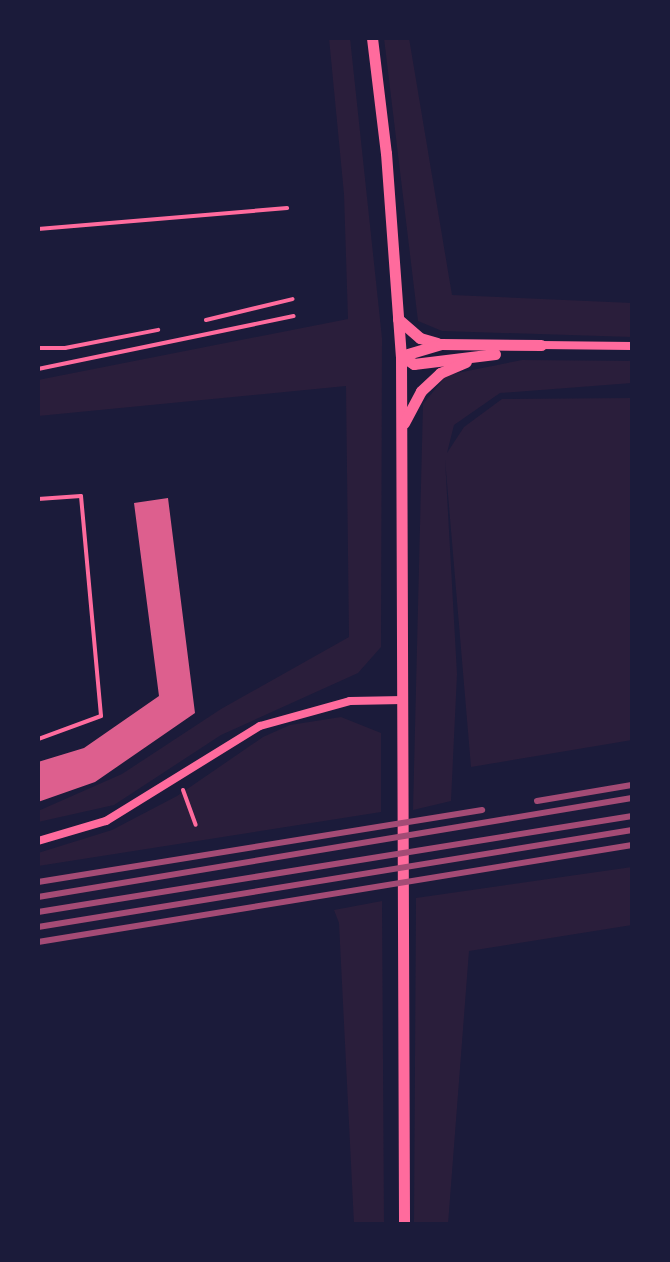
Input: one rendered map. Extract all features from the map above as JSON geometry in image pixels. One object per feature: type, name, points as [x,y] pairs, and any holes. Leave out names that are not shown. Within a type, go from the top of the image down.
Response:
[{"type":"street","points":[[372,38],[401,356],[404,1224]]},
{"type":"street","points":[[398,319],[420,338],[441,344],[632,346]]},
{"type":"street","points":[[401,356],[441,344]]},
{"type":"street","points":[[401,356],[414,364],[541,345]]},
{"type":"street","points":[[402,426],[421,391],[440,373],[495,354]]},
{"type":"street","points":[[38,841],[106,821],[260,726],[350,701],[403,700]]},
{"type":"lane","points":[[38,369],[294,316]]},
{"type":"lane","points":[[38,499],[81,496],[101,716],[38,739]]},
{"type":"path","points":[[38,229],[287,208]]},
{"type":"path","points":[[203,321],[293,299]]},
{"type":"path","points":[[38,348],[65,348],[172,327]]},
{"type":"path","points":[[182,788],[196,825]]},
{"type":"shaded area","points":[[329,38],[350,38],[382,338],[381,647],[358,673],[221,735],[114,805],[38,822],[38,811],[122,774],[221,709],[349,637],[346,386],[38,416],[38,380],[348,319],[344,194]]},
{"type":"shaded area","points":[[384,38],[409,38],[452,295],[632,303],[632,337],[442,331],[418,321]]},
{"type":"shaded area","points":[[522,360],[632,361],[632,383],[500,393],[454,425],[447,453],[464,427],[502,399],[632,398],[632,740],[471,767],[445,459],[457,674],[451,801],[413,810],[423,404],[447,375]]},
{"type":"shaded area","points":[[341,717],[381,733],[381,812],[38,866],[38,853],[112,830],[177,796],[263,737],[290,725]]},
{"type":"shaded area","points":[[632,867],[632,925],[469,951],[448,1224],[414,1224],[416,898]]},
{"type":"shaded area","points":[[382,901],[384,1224],[354,1224],[339,923],[334,910]]},
{"type":"building","points":[[168,498],[195,713],[95,782],[38,802],[38,762],[84,748],[159,696],[134,503]]},
{"type":"railway","points":[[537,801],[632,785]]},
{"type":"railway","points":[[38,897],[632,798]]},
{"type":"railway","points":[[38,882],[482,810]]},
{"type":"railway","points":[[38,912],[632,816]]},
{"type":"railway","points":[[38,927],[632,830]]},
{"type":"railway","points":[[38,942],[632,845]]}]
